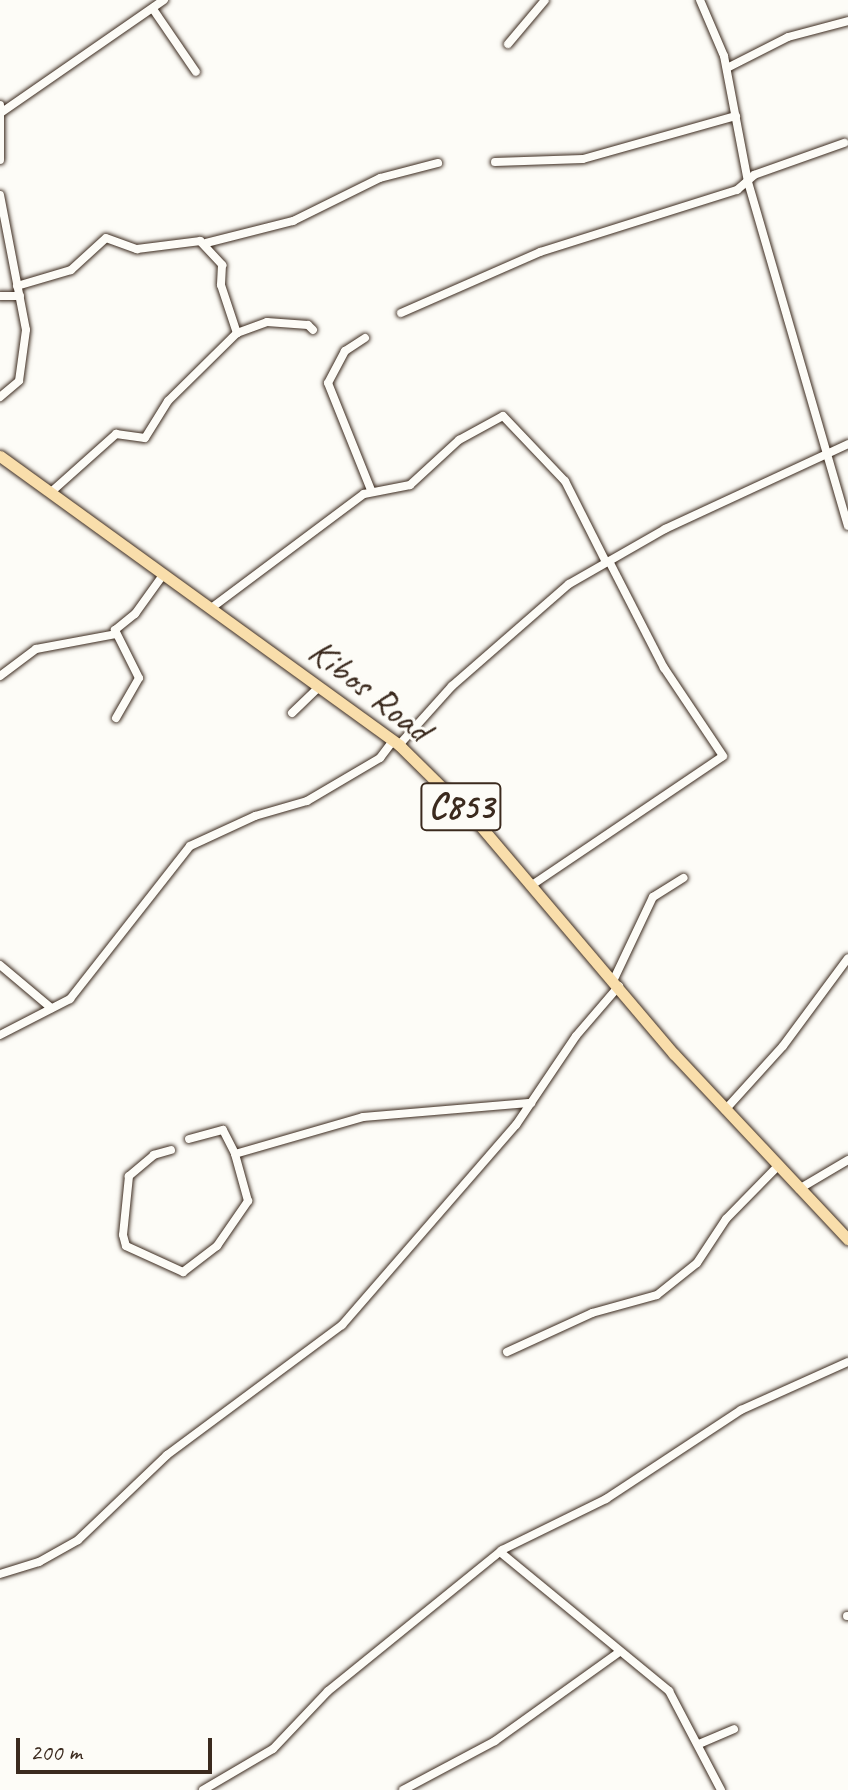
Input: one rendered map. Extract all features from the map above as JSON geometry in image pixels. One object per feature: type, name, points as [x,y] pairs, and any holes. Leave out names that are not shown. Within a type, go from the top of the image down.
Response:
[{"type":"main road","name":"Kibos Road","points":[[0,456],[396,743],[532,885],[725,1110],[848,1239]]},
{"type":"street","points":[[0,160],[1,108],[164,0]]},
{"type":"street","points":[[508,44],[545,0]]},
{"type":"street","points":[[700,0],[727,68],[748,182],[848,526]]},
{"type":"street","points":[[153,9],[196,72]]},
{"type":"street","points":[[727,68],[788,37],[848,21]]},
{"type":"street","points":[[495,162],[583,159],[736,116]]},
{"type":"street","points":[[401,313],[540,252],[737,190],[748,182],[844,143]]},
{"type":"street","points":[[17,286],[71,270],[106,238],[137,249],[205,243],[293,221],[380,178],[438,163]]},
{"type":"street","points":[[0,195],[26,330],[22,373],[0,397]]},
{"type":"street","points":[[205,243],[222,265],[221,285],[237,333]]},
{"type":"street","points":[[0,296],[20,296]]},
{"type":"street","points":[[50,493],[116,434],[145,438],[168,401],[237,333],[267,322],[308,325],[313,330]]},
{"type":"street","points":[[365,338],[345,351],[328,383],[371,490]]},
{"type":"street","points":[[210,609],[371,490],[410,485],[459,440],[507,416],[572,492],[664,668],[723,756],[532,885]]},
{"type":"street","points":[[0,1035],[70,999],[190,846],[255,816],[307,801],[380,758],[452,686],[530,616],[608,562],[848,444]]},
{"type":"street","points":[[0,676],[36,649],[116,634],[163,575]]},
{"type":"street","points":[[116,634],[139,678],[116,718]]},
{"type":"street","points":[[292,713],[319,687]]},
{"type":"street","points":[[0,1574],[39,1562],[78,1540],[167,1455],[342,1325],[531,1103],[617,982],[653,897],[683,878]]},
{"type":"street","points":[[725,1110],[783,1046],[848,958]]},
{"type":"street","points":[[0,965],[51,1008]]},
{"type":"street","points":[[235,1154],[363,1117],[531,1103]]},
{"type":"street","points":[[171,1150],[154,1155],[129,1176],[123,1235],[126,1246],[183,1272],[217,1246],[248,1201],[235,1154],[223,1130],[189,1139]]},
{"type":"street","points":[[799,1189],[848,1160]]},
{"type":"street","points":[[507,1352],[592,1313],[657,1295],[697,1263],[726,1219],[777,1167]]},
{"type":"street","points":[[203,1790],[273,1749],[328,1691],[500,1552],[606,1499],[741,1410],[848,1362]]},
{"type":"street","points":[[500,1552],[618,1653],[669,1691],[721,1790]]},
{"type":"street","points":[[403,1790],[495,1741],[618,1653]]},
{"type":"street","points":[[699,1744],[734,1729]]}]
